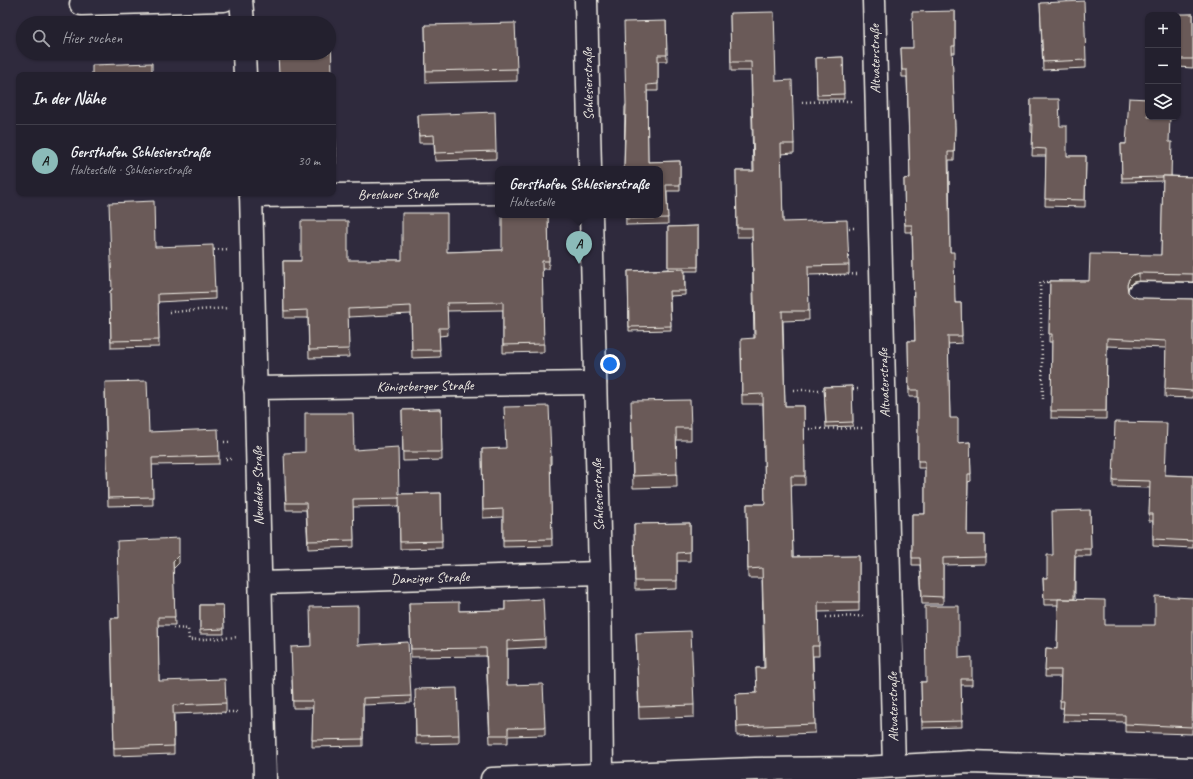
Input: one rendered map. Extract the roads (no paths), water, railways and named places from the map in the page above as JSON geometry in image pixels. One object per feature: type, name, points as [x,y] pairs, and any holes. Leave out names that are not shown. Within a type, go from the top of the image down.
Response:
[{"type":"street","points":[[81,4],[224,0]]},
{"type":"street","points":[[241,0],[242,16]]},
{"type":"street","name":"Schlesierstraße","points":[[586,0],[590,166]]},
{"type":"street","name":"Altvaterstraße","points":[[874,0],[894,766]]},
{"type":"street","points":[[244,60],[245,72]]},
{"type":"street","name":"Breslauer Straße","points":[[336,194],[495,193]]},
{"type":"street","name":"Neudeker Straße","points":[[251,196],[265,779]]},
{"type":"street","name":"Schlesierstraße","points":[[591,218],[600,572],[602,774]]},
{"type":"street","points":[[1139,293],[1193,294]]},
{"type":"street","name":"Königsberger Straße","points":[[255,388],[595,383]]},
{"type":"street","name":"Danziger Straße","points":[[261,583],[600,572]]},
{"type":"street","points":[[492,779],[602,774],[725,775],[970,762],[1193,769]]},
{"type":"place","name":"Gersthofen Schlesierstraße","points":[[579,264]]}]
